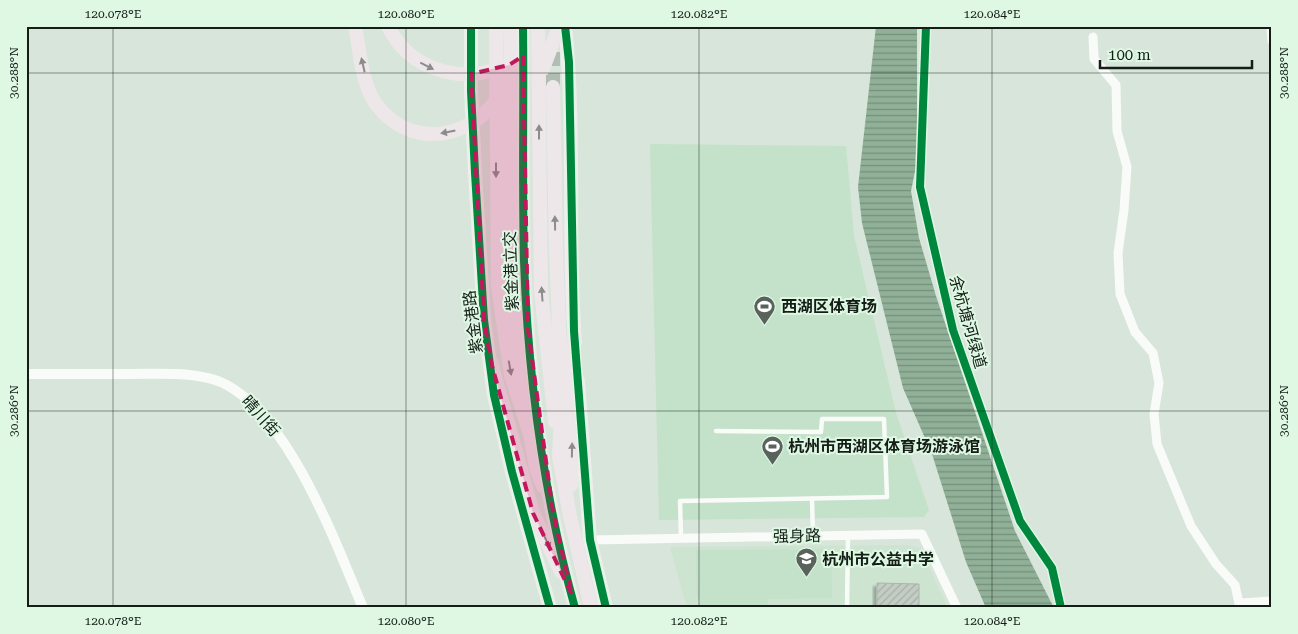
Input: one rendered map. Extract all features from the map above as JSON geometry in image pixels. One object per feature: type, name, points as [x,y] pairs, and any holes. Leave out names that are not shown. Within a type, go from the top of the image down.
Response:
[{"type":"highway","points":[[355,26],[367,83],[375,102],[385,114],[411,132],[426,134],[454,131],[468,126],[485,114],[498,99],[509,74]]},
{"type":"highway","points":[[388,26],[391,33],[413,58],[437,70],[460,75],[484,73],[511,64],[533,47],[550,26]]},
{"type":"highway","points":[[496,26],[498,286],[508,320]]},
{"type":"highway","points":[[510,26],[508,320],[511,375],[530,434],[536,468],[553,512],[573,601]]},
{"type":"highway","name":"紫金港立交","points":[[523,26],[523,210],[528,329],[553,512]]},
{"type":"highway","name":"紫金港立交","points":[[538,26],[540,253],[545,343],[559,456]]},
{"type":"highway","points":[[539,97],[544,63],[559,26]]},
{"type":"highway","points":[[553,87],[556,252],[562,400],[559,456],[570,516],[592,608]]},
{"type":"highway","points":[[570,516],[574,331]]},
{"type":"highway","points":[[491,362],[533,514],[573,601]]},
{"type":"main road","name":"紫金港路","points":[[471,26],[471,91],[484,320],[494,395],[501,431],[550,608]]},
{"type":"main road","points":[[565,26],[569,62],[574,331],[590,540],[606,608]]},
{"type":"street","points":[[1271,26],[1272,41]]},
{"type":"street","points":[[1093,37],[1094,59],[1116,85],[1117,131],[1127,167],[1118,253],[1120,294],[1135,332],[1153,354],[1159,383],[1154,414],[1157,444],[1191,526],[1216,564],[1235,585],[1240,605],[1272,601]]},
{"type":"street","name":"晴川街","points":[[26,374],[177,374],[210,378],[238,392],[274,428],[291,453],[334,539],[363,608]]},
{"type":"street","name":"强身路","points":[[590,540],[922,534],[957,608]]},
{"type":"lane","points":[[681,538],[680,501],[887,497],[884,419],[822,419],[821,432],[716,431]]},
{"type":"lane","points":[[812,499],[813,536]]},
{"type":"lane","points":[[847,608],[848,535]]},
{"type":"highlighted area","points":[[523,56],[528,329],[553,512],[572,595],[533,513],[491,362],[484,320],[471,74],[509,65]]},
{"type":"shaded area","points":[[876,26],[917,26],[916,166],[911,191],[919,238],[936,296],[1015,531],[1054,608],[986,608],[966,562],[932,454],[903,388],[862,223],[858,187]]},
{"type":"shaded area","name":"西湖区体育场","points":[[650,144],[846,146],[854,236],[896,413],[929,510],[924,517],[659,520]]},
{"type":"shaded area","name":"杭州市公益中学","points":[[908,545],[920,548],[948,608],[687,608],[670,547]]},
{"type":"shaded area","points":[[831,549],[832,598],[768,599],[768,608],[700,608],[700,599],[697,599],[696,550]]},
{"type":"building","points":[[877,583],[919,584],[919,608],[877,608]]},
{"type":"tunnel","points":[[553,42],[553,87]]},
{"type":"cycle path","points":[[471,26],[471,91],[484,320],[494,395],[512,472],[550,608]]},
{"type":"cycle path","points":[[523,26],[523,232],[529,348],[546,479],[564,566],[575,608]]},
{"type":"cycle path","points":[[565,26],[569,62],[574,331],[590,540],[606,608]]},
{"type":"cycle path","name":"余杭塘河绿道","points":[[926,26],[920,187],[953,330],[1020,521],[1052,568],[1061,608]]},
{"type":"place","name":"西湖区体育场","points":[[765,325]]},
{"type":"place","name":"杭州市西湖区体育场游泳馆","points":[[772,465]]},
{"type":"place","name":"杭州市公益中学","points":[[806,578]]}]
